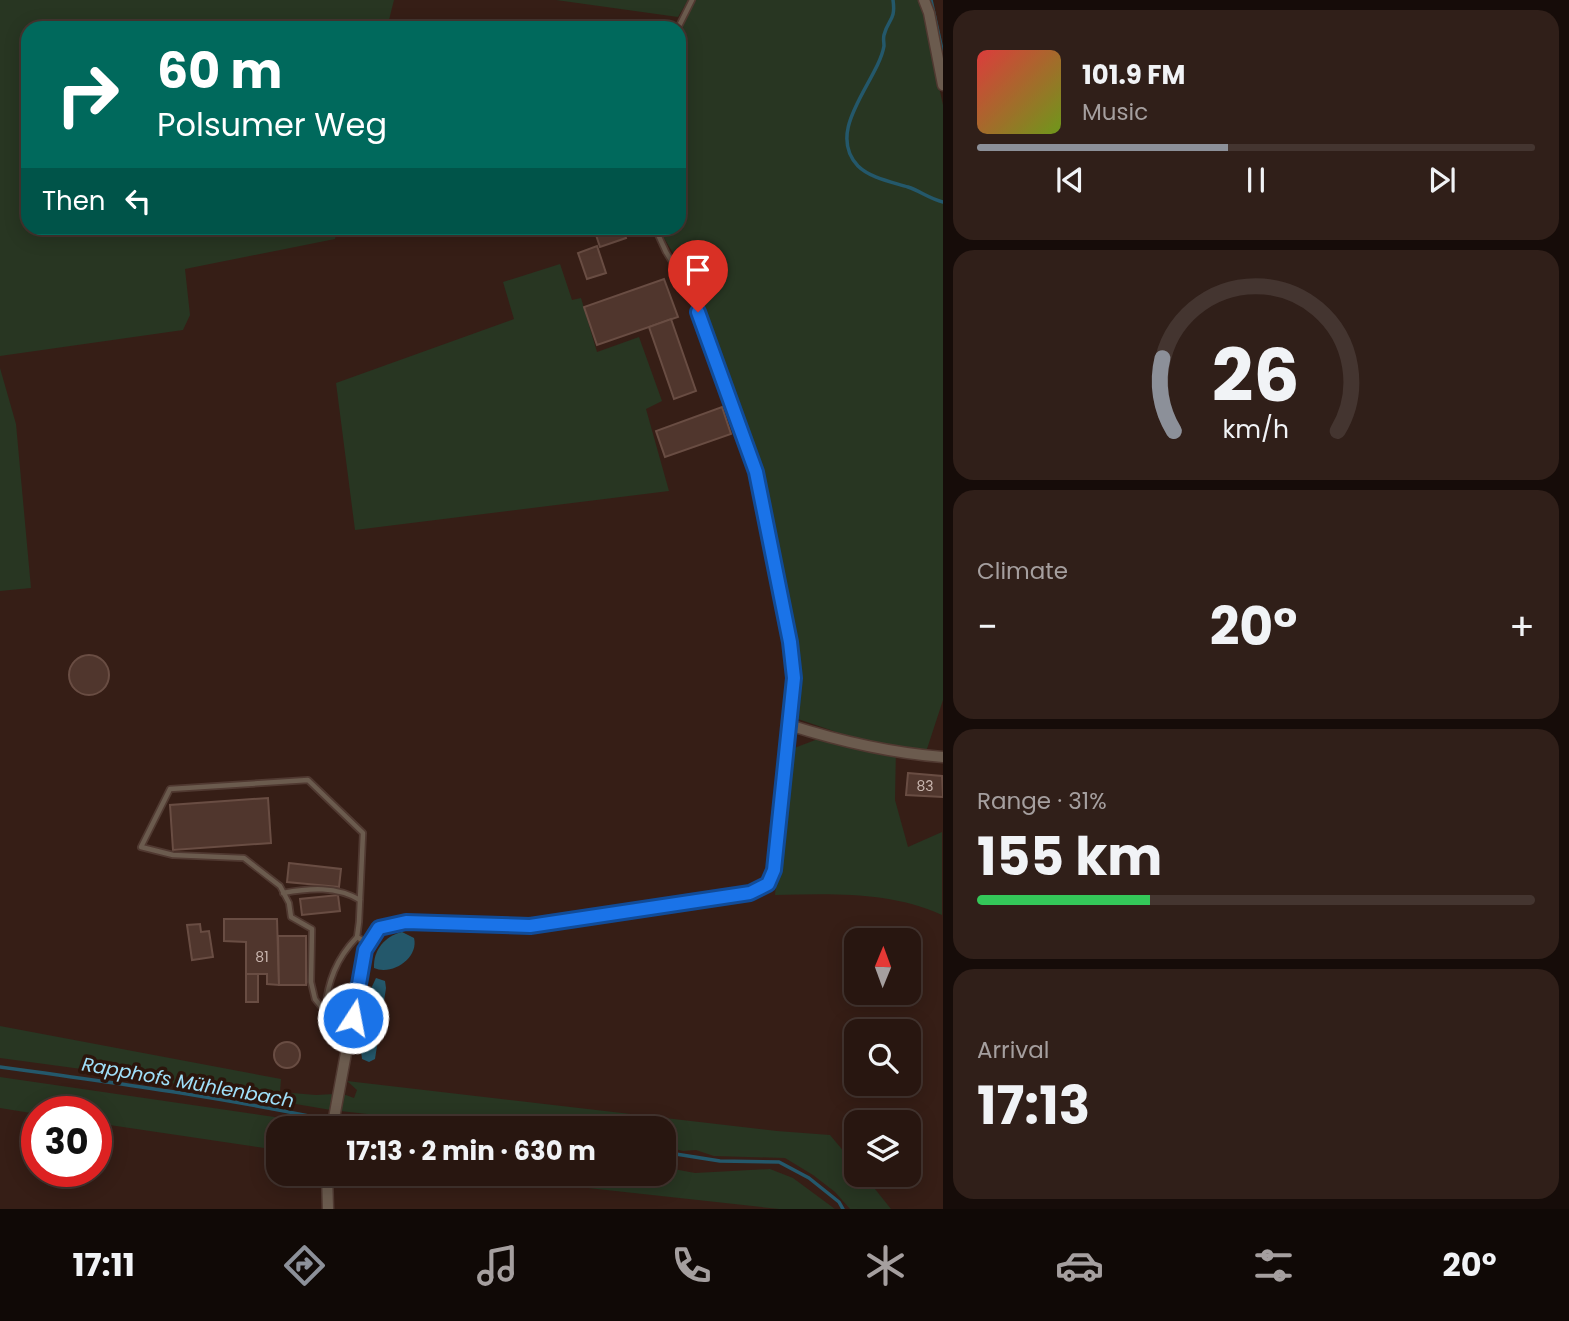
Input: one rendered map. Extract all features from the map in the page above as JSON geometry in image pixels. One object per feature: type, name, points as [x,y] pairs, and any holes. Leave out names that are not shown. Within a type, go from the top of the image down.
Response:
[{"type":"street","points":[[924,0],[943,85]]},
{"type":"street","points":[[334,1116],[365,950],[379,928],[406,922],[530,926],[750,893],[768,884],[774,870],[789,726],[904,753],[943,757]]},
{"type":"street","points":[[327,1186],[328,1209]]},
{"type":"lane","points":[[682,21],[692,0]]},
{"type":"lane","points":[[659,235],[689,289],[756,472],[792,651],[794,678],[789,726]]},
{"type":"lane","points":[[325,1010],[333,972],[344,951],[357,937],[363,833],[308,780],[170,789],[141,847],[173,855],[244,858],[280,886],[289,903],[291,916],[312,929],[311,982],[315,999],[348,1041]]},
{"type":"lane","points":[[283,892],[333,889],[360,900]]},
{"type":"lane","points":[[357,937],[369,944]]},
{"type":"green space","points":[[0,0],[394,0],[389,21],[21,21],[21,235],[336,235],[335,239],[185,269],[190,315],[183,330],[0,356]]},
{"type":"green space","points":[[556,0],[688,0],[678,17]]},
{"type":"green space","points":[[696,0],[920,0],[943,105],[943,700],[926,752],[896,747],[895,800],[908,847],[942,832],[942,915],[922,907],[881,898],[775,895],[789,750],[818,739],[840,745],[842,734],[795,718],[798,671],[765,493],[685,273],[662,235],[686,235],[685,21]]},
{"type":"green space","points":[[560,264],[572,300],[581,298],[597,352],[639,337],[662,401],[646,409],[669,491],[355,530],[336,383],[514,319],[503,282]]},
{"type":"green space","points":[[0,368],[16,424],[31,588],[0,591]]},
{"type":"green space","points":[[0,1026],[281,1079],[280,1092],[334,1094],[331,1110],[111,1073],[0,1058]]},
{"type":"green space","points":[[0,1077],[268,1116],[266,1148],[112,1125],[112,1096],[21,1096],[21,1111],[0,1108]]},
{"type":"green space","points":[[347,1081],[648,1116],[386,1116],[340,1111],[343,1094],[354,1098],[357,1090]]},
{"type":"green space","points":[[676,1119],[830,1135],[844,1152],[844,1187],[873,1187],[891,1209],[850,1209],[835,1192],[785,1158],[714,1156],[696,1150],[676,1149]]},
{"type":"green space","points":[[676,1169],[695,1173],[770,1169],[793,1178],[835,1209],[779,1209],[569,1186],[676,1186]]},
{"type":"water","points":[[402,932],[414,938],[412,952],[408,958],[403,964],[389,970],[374,968],[381,945]]},
{"type":"water","points":[[376,978],[385,981],[386,988],[375,1059],[369,1062],[362,1059],[361,1051],[368,995]]},
{"type":"building","points":[[596,235],[625,235],[626,238],[600,247]]},
{"type":"building","points":[[597,246],[606,273],[587,279],[578,253]]},
{"type":"building","points":[[664,279],[678,317],[597,345],[584,307]]},
{"type":"building","points":[[671,319],[696,391],[674,399],[649,327]]},
{"type":"building","points":[[722,407],[731,434],[665,457],[656,431]]},
{"type":"building","points":[[89,655],[103,661],[109,675],[103,689],[89,695],[75,689],[69,675],[75,661]]},
{"type":"building","points":[[908,773],[942,776],[943,797],[906,795]]},
{"type":"building","points":[[268,798],[271,843],[173,850],[170,805]]},
{"type":"building","points":[[289,863],[341,869],[339,887],[287,882]]},
{"type":"building","points":[[338,895],[340,911],[302,915],[300,899]]},
{"type":"building","points":[[224,919],[277,919],[279,985],[267,984],[267,974],[246,974],[246,942],[224,941]]},
{"type":"building","points":[[200,924],[201,932],[209,931],[213,957],[192,960],[187,925]]},
{"type":"building","points":[[278,936],[306,936],[306,985],[279,985]]},
{"type":"building","points":[[246,974],[258,974],[258,1002],[246,1002]]},
{"type":"building","points":[[287,1042],[296,1046],[300,1055],[296,1064],[287,1068],[278,1064],[274,1055],[278,1046]]},
{"type":"waterway","points":[[893,0],[893,16],[884,35],[880,60],[850,121],[847,137],[849,152],[858,166],[869,174],[943,202]]},
{"type":"waterway","points":[[931,0],[943,54]]},
{"type":"waterway","name":"Rapphofs Mühlenbach","points":[[0,1067],[139,1087],[308,1116]]},
{"type":"waterway","name":"Rapphofs Mühlenbach","points":[[676,1154],[720,1161],[779,1162],[809,1178],[839,1202],[843,1209]]},
{"type":"route","points":[[353,1018],[365,950],[379,928],[406,922],[530,926],[750,893],[768,884],[774,870],[794,678],[793,660],[756,472],[698,312]]}]
